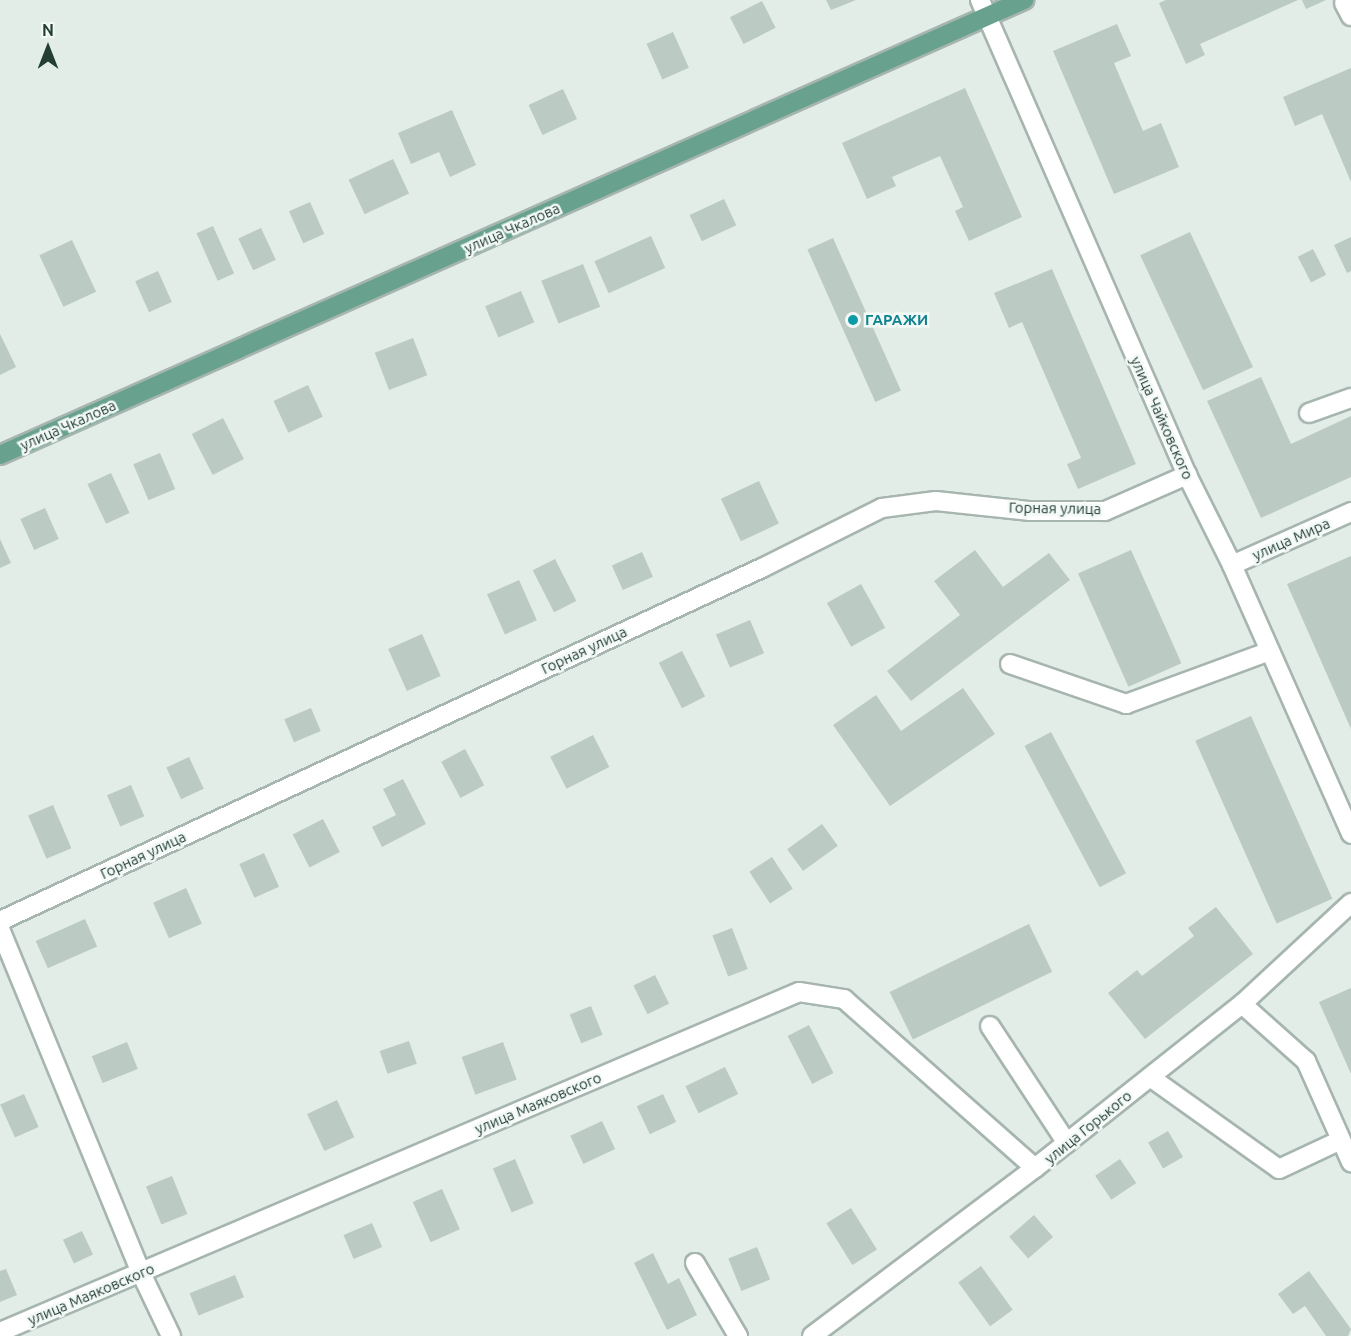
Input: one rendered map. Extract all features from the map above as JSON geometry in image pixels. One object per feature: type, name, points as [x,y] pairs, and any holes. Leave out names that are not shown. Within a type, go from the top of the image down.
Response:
[{"type":"main road","name":"улица Чкалова","points":[[0,455],[983,8],[1024,0]]},
{"type":"street","name":"улица Чайковского","points":[[983,8],[1187,475],[1232,565],[1270,651],[1343,791],[1351,834]]},
{"type":"street","points":[[1309,413],[1351,398]]},
{"type":"street","name":"Горная улица","points":[[0,921],[762,568],[882,508],[936,501],[1030,511],[1105,511],[1187,475]]},
{"type":"street","name":"улица Мира","points":[[1232,565],[1351,512]]},
{"type":"street","points":[[1010,664],[1126,704],[1270,651]]},
{"type":"street","name":"улица Горького","points":[[812,1336],[1035,1168],[1242,1004],[1351,903]]},
{"type":"street","points":[[0,929],[141,1273],[171,1336]]},
{"type":"street","name":"улица Маяковского","points":[[0,1332],[799,992],[844,999],[1035,1168]]},
{"type":"street","points":[[1242,1004],[1306,1061],[1351,1162]]},
{"type":"street","points":[[990,1026],[1067,1143]]},
{"type":"street","points":[[1150,1077],[1279,1169],[1341,1140]]},
{"type":"street","points":[[695,1263],[738,1336]]},
{"type":"building","points":[[826,0],[856,0],[831,10]]},
{"type":"building","points":[[1166,0],[1298,0],[1200,44],[1205,55],[1186,64],[1159,3]]},
{"type":"building","points":[[1302,0],[1326,0],[1306,9]]},
{"type":"building","points":[[762,1],[776,28],[744,44],[730,17]]},
{"type":"building","points":[[1117,24],[1131,56],[1114,63],[1143,131],[1161,123],[1179,167],[1114,194],[1053,51]]},
{"type":"building","points":[[673,32],[689,68],[662,79],[647,44]]},
{"type":"building","points":[[1351,68],[1351,182],[1322,114],[1295,126],[1283,97]]},
{"type":"building","points":[[965,88],[1022,217],[969,241],[955,211],[963,207],[940,156],[892,177],[896,186],[867,199],[842,143]]},
{"type":"building","points":[[563,89],[577,119],[543,135],[529,105]]},
{"type":"building","points":[[452,110],[476,165],[450,177],[439,152],[411,164],[398,133]]},
{"type":"building","points":[[393,159],[409,193],[365,214],[349,180]]},
{"type":"building","points":[[724,199],[736,225],[702,241],[690,215]]},
{"type":"building","points":[[310,202],[324,234],[303,243],[289,211]]},
{"type":"building","points":[[213,226],[234,274],[218,281],[197,233]]},
{"type":"building","points":[[261,228],[276,260],[253,270],[238,239]]},
{"type":"building","points":[[1190,232],[1253,367],[1203,390],[1140,255]]},
{"type":"building","points":[[651,236],[665,268],[609,293],[594,261]]},
{"type":"building","points":[[1351,237],[1351,271],[1347,273],[1334,245]]},
{"type":"building","name":"ГАРАЖИ","points":[[833,238],[901,391],[875,402],[807,249]]},
{"type":"building","points":[[72,240],[96,292],[63,307],[39,255]]},
{"type":"building","points":[[1313,249],[1326,275],[1311,283],[1298,257]]},
{"type":"building","points":[[583,264],[600,307],[559,324],[541,281]]},
{"type":"building","points":[[1052,269],[1136,464],[1078,489],[1067,464],[1081,458],[1022,322],[1009,328],[994,293]]},
{"type":"building","points":[[158,271],[172,302],[149,312],[135,281]]},
{"type":"building","points":[[521,291],[534,322],[498,338],[485,306]]},
{"type":"building","points":[[0,334],[16,367],[0,375]]},
{"type":"building","points":[[413,338],[427,375],[389,390],[375,353]]},
{"type":"building","points":[[1261,377],[1291,444],[1351,416],[1351,477],[1261,518],[1207,401]]},
{"type":"building","points":[[308,385],[323,417],[288,433],[274,401]]},
{"type":"building","points":[[223,418],[244,459],[213,475],[192,434]]},
{"type":"building","points":[[160,453],[175,489],[149,500],[133,464]]},
{"type":"building","points":[[111,473],[130,513],[106,524],[87,484]]},
{"type":"building","points":[[759,481],[779,524],[741,541],[721,499]]},
{"type":"building","points":[[45,508],[59,539],[34,550],[20,519]]},
{"type":"building","points":[[0,539],[11,563],[0,568]]},
{"type":"building","points":[[975,550],[1003,587],[1049,553],[1070,580],[911,701],[887,671],[960,615],[934,581]]},
{"type":"building","points":[[1131,550],[1181,663],[1128,687],[1078,574]]},
{"type":"building","points":[[642,552],[653,577],[623,590],[612,565]]},
{"type":"building","points":[[1351,556],[1351,729],[1287,584]]},
{"type":"building","points":[[555,559],[576,601],[554,612],[533,570]]},
{"type":"building","points":[[519,580],[537,620],[505,634],[487,594]]},
{"type":"building","points":[[861,584],[885,628],[851,647],[827,603]]},
{"type":"building","points":[[750,620],[764,653],[730,668],[716,634]]},
{"type":"building","points":[[422,634],[441,676],[407,691],[388,649]]},
{"type":"building","points":[[682,651],[705,696],[682,708],[659,663]]},
{"type":"building","points":[[963,688],[995,734],[890,806],[833,725],[876,695],[901,731]]},
{"type":"building","points":[[311,708],[321,731],[294,742],[284,719]]},
{"type":"building","points":[[1251,716],[1332,899],[1277,924],[1195,741]]},
{"type":"building","points":[[1051,732],[1126,873],[1100,887],[1025,746]]},
{"type":"building","points":[[593,735],[609,767],[567,789],[550,757]]},
{"type":"building","points":[[465,749],[484,785],[460,798],[441,762]]},
{"type":"building","points":[[189,757],[204,789],[181,799],[166,768]]},
{"type":"building","points":[[403,779],[426,824],[382,847],[372,827],[396,815],[383,789]]},
{"type":"building","points":[[131,785],[144,816],[120,826],[107,795]]},
{"type":"building","points":[[53,805],[71,848],[47,859],[28,816]]},
{"type":"building","points":[[323,819],[340,852],[310,867],[293,834]]},
{"type":"building","points":[[822,824],[838,846],[803,871],[787,849]]},
{"type":"building","points":[[264,853],[279,887],[254,898],[239,864]]},
{"type":"building","points":[[772,857],[793,889],[770,904],[749,872]]},
{"type":"building","points":[[186,888],[202,924],[169,938],[153,903]]},
{"type":"building","points":[[1216,907],[1253,954],[1145,1039],[1108,993],[1137,970],[1142,976],[1194,936],[1188,928]]},
{"type":"building","points":[[85,919],[97,946],[48,968],[36,941]]},
{"type":"building","points":[[1029,924],[1052,972],[913,1040],[890,992]]},
{"type":"building","points":[[732,928],[748,969],[728,977],[712,936]]},
{"type":"building","points":[[655,975],[669,1004],[647,1014],[633,986]]},
{"type":"building","points":[[1351,988],[1351,1074],[1319,1002]]},
{"type":"building","points":[[591,1006],[603,1035],[581,1043],[570,1015]]},
{"type":"building","points":[[809,1025],[834,1073],[812,1084],[788,1036]]},
{"type":"building","points":[[409,1041],[417,1064],[388,1074],[380,1051]]},
{"type":"building","points":[[127,1042],[138,1069],[103,1083],[92,1056]]},
{"type":"building","points":[[503,1042],[517,1080],[475,1095],[462,1057]]},
{"type":"building","points":[[725,1067],[738,1094],[699,1113],[685,1086]]},
{"type":"building","points":[[24,1094],[39,1127],[15,1137],[0,1105]]},
{"type":"building","points":[[663,1094],[676,1122],[650,1134],[637,1106]]},
{"type":"building","points":[[337,1100],[354,1137],[324,1151],[307,1114]]},
{"type":"building","points":[[602,1121],[615,1149],[583,1164],[570,1136]]},
{"type":"building","points":[[1168,1131],[1183,1157],[1163,1168],[1148,1142]]},
{"type":"building","points":[[515,1159],[534,1203],[512,1213],[493,1168]]},
{"type":"building","points":[[1120,1159],[1136,1183],[1111,1200],[1095,1176]]},
{"type":"building","points":[[172,1176],[187,1214],[161,1225],[146,1186]]},
{"type":"building","points":[[442,1189],[460,1229],[431,1242],[413,1202]]},
{"type":"building","points":[[851,1208],[877,1250],[852,1265],[826,1223]]},
{"type":"building","points":[[1034,1215],[1053,1237],[1028,1259],[1009,1237]]},
{"type":"building","points":[[372,1223],[382,1247],[354,1259],[343,1235]]},
{"type":"building","points":[[82,1231],[93,1255],[74,1263],[63,1240]]},
{"type":"building","points":[[757,1247],[770,1279],[741,1291],[728,1259]]},
{"type":"building","points":[[653,1253],[668,1284],[679,1278],[697,1315],[667,1330],[634,1263]]},
{"type":"building","points":[[981,1266],[1013,1310],[990,1326],[958,1282]]},
{"type":"building","points":[[6,1269],[17,1295],[0,1302],[0,1271]]},
{"type":"building","points":[[1309,1271],[1351,1329],[1348,1336],[1326,1336],[1305,1306],[1293,1314],[1278,1294]]},
{"type":"building","points":[[235,1275],[244,1297],[199,1316],[190,1293]]},
{"type":"place","name":"ГАРАЖИ","points":[[853,320]]}]
